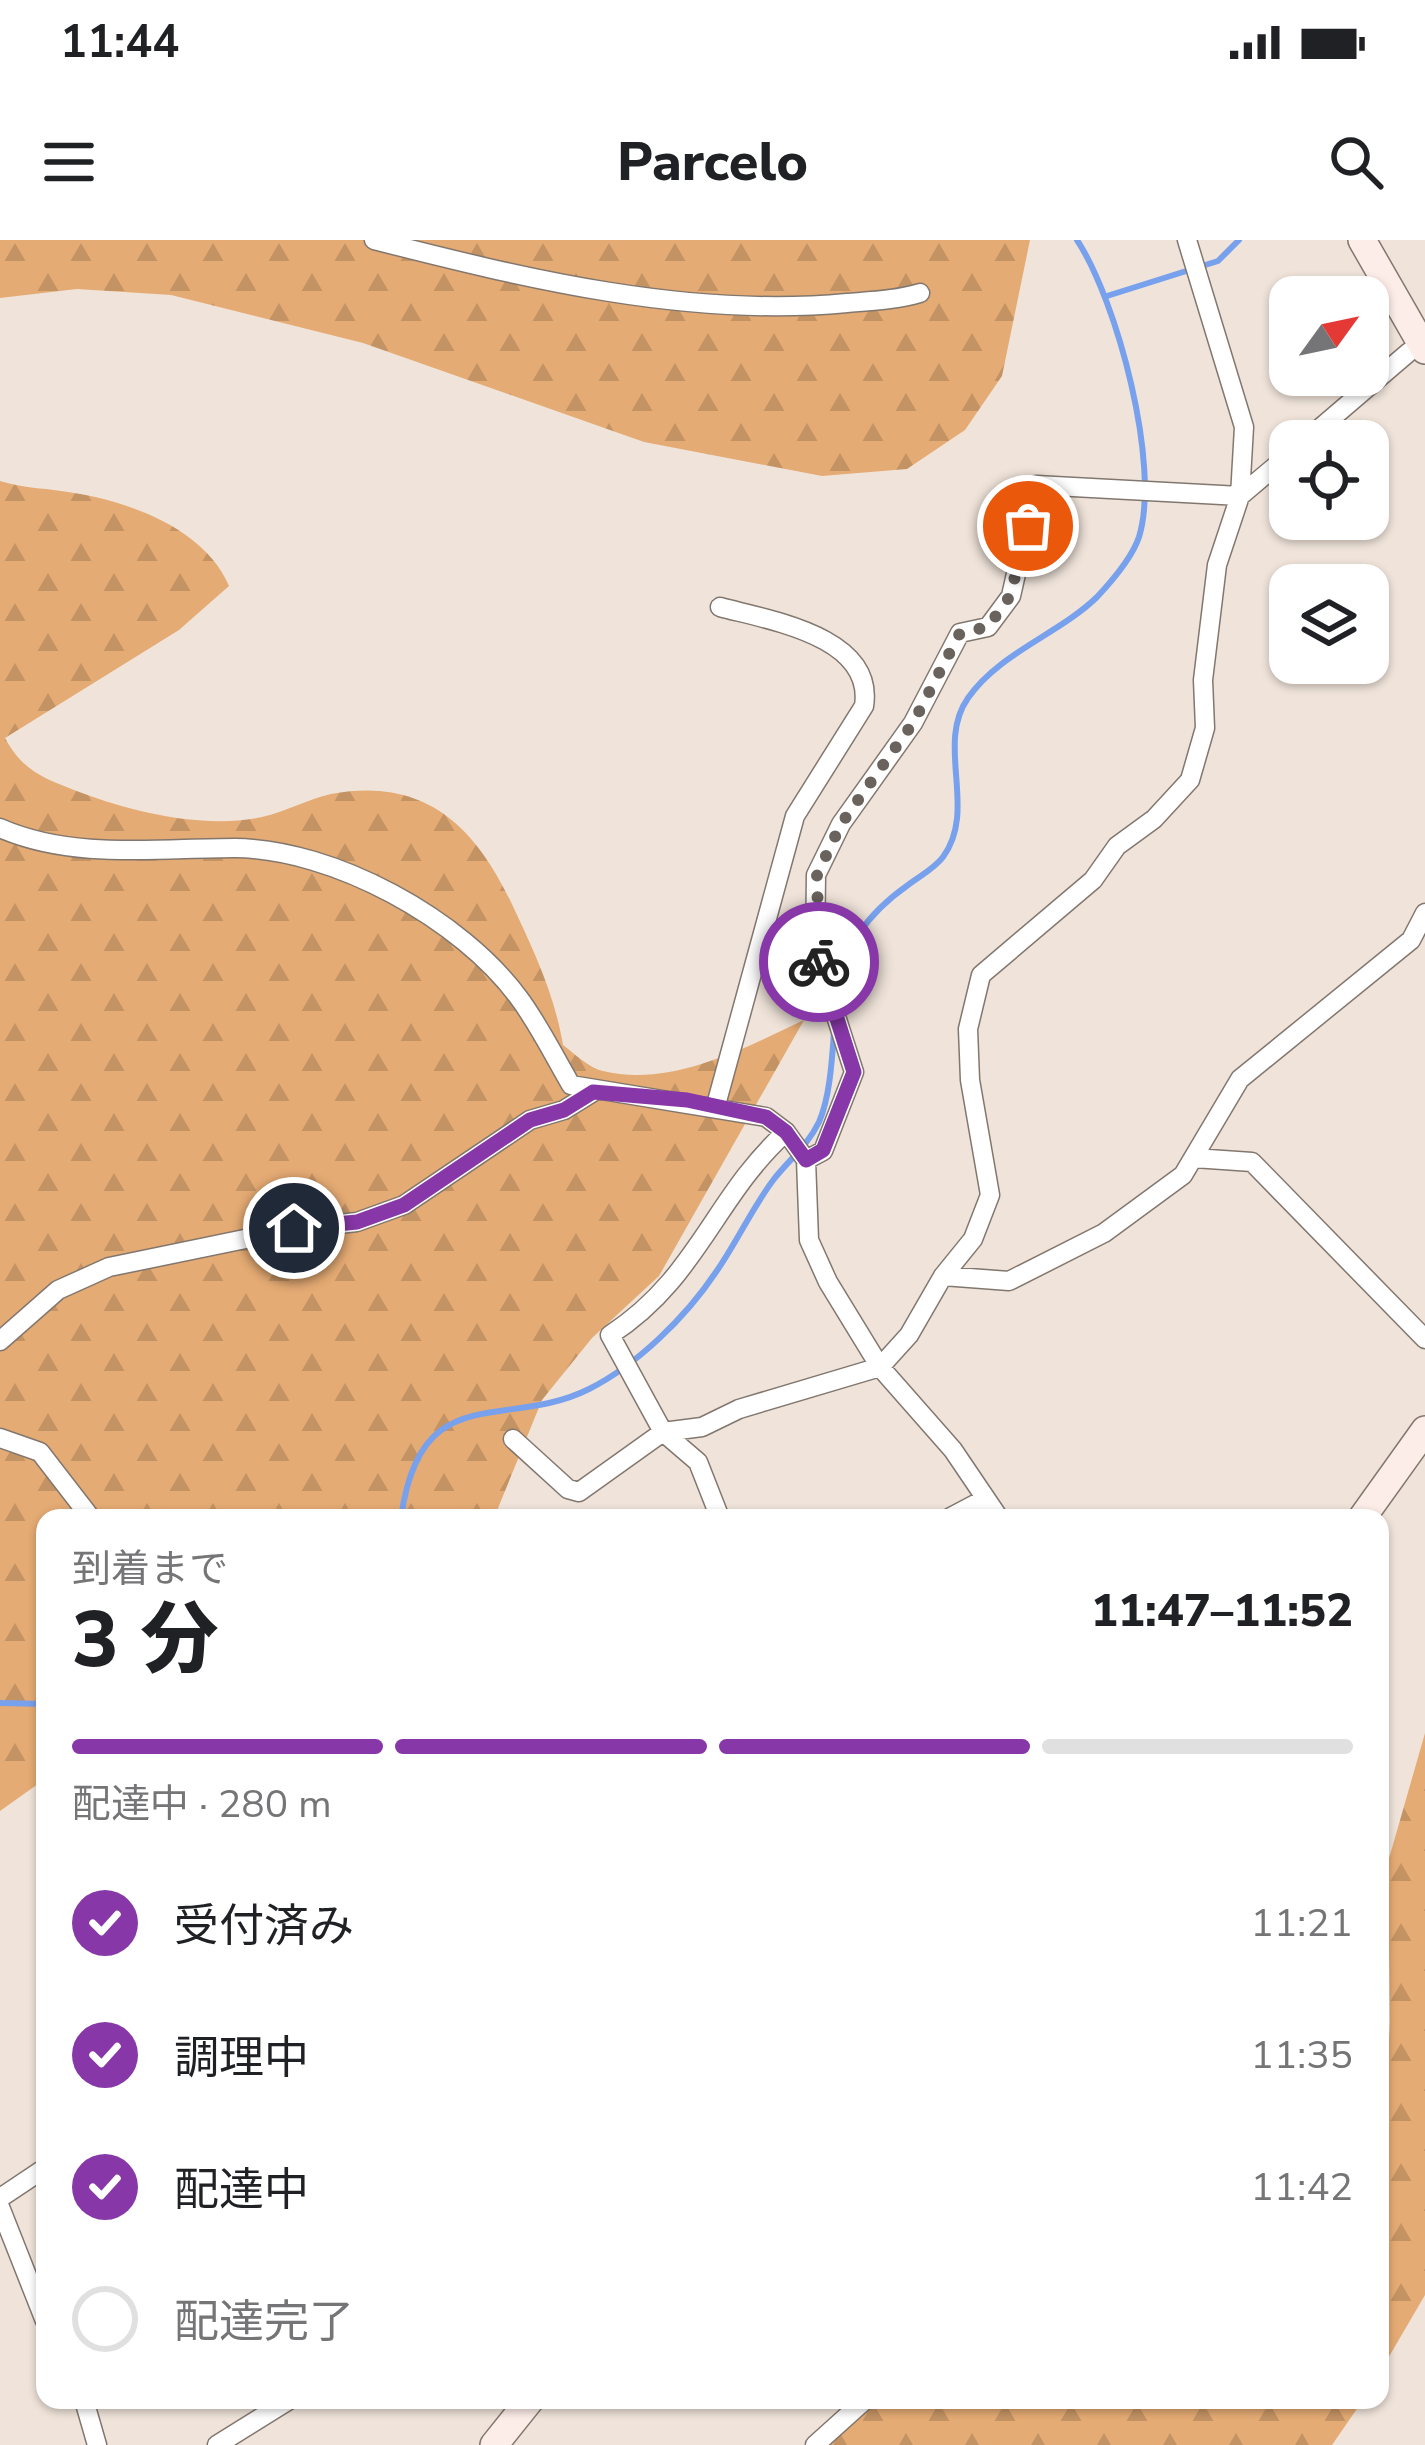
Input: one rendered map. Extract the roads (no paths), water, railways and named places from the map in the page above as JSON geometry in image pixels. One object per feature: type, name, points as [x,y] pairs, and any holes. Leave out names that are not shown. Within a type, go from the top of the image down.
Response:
[{"type":"street","points":[[374,240],[484,268],[729,306],[795,308],[920,293]]},
{"type":"street","points":[[1331,420],[1417,351],[1362,240]]},
{"type":"street","points":[[513,1439],[579,1492],[662,1432],[702,1427],[739,1409],[880,1367],[909,1335],[943,1276],[973,1238],[990,1195],[968,1029],[981,975],[1093,880],[1118,846],[1154,819],[1190,780],[1204,728],[1203,680],[1217,565],[1240,496],[1244,427],[1194,256]]},
{"type":"street","points":[[806,1160],[823,1150],[854,1072],[815,952],[817,875],[841,824],[913,723],[960,633],[988,627],[1010,596],[1036,485],[1240,496],[1269,472]]},
{"type":"street","points":[[716,1105],[795,816],[864,706],[866,692],[862,674],[849,658],[812,633],[720,607]]},
{"type":"street","points":[[0,828],[72,848],[243,848],[306,859],[397,896],[476,951],[519,998],[572,1084],[593,1092],[716,1105],[766,1117],[786,1132],[806,1160],[809,1240],[880,1367],[953,1450],[993,1509]]},
{"type":"street","points":[[943,1276],[1009,1281],[1048,1265],[1104,1233],[1183,1175],[1240,1079],[1411,940],[1425,913]]},
{"type":"street","points":[[0,1341],[58,1290],[109,1267],[294,1228],[357,1222],[404,1205],[530,1120],[564,1110],[593,1092]]},
{"type":"street","points":[[716,1509],[698,1462],[662,1432],[610,1335],[672,1286],[758,1156],[786,1132]]},
{"type":"street","points":[[1194,1158],[1252,1162],[1425,1339]]},
{"type":"street","points":[[1368,1509],[1425,1430]]},
{"type":"street","points":[[0,1438],[40,1452],[84,1509]]},
{"type":"street","points":[[965,1509],[985,1498]]},
{"type":"street","points":[[36,2175],[0,2202],[36,2296]]},
{"type":"street","points":[[87,2409],[97,2445]]},
{"type":"street","points":[[217,2445],[275,2409]]},
{"type":"street","points":[[494,2445],[523,2409]]},
{"type":"street","points":[[815,2445],[855,2409]]},
{"type":"waterway","points":[[835,995],[860,932],[881,907],[940,861],[953,838],[958,798],[955,736],[968,698],[996,668],[1097,597],[1127,561],[1139,537],[1144,506],[1140,427],[1107,302],[1077,240]]},
{"type":"waterway","points":[[1107,296],[1218,261],[1239,240]]},
{"type":"waterway","points":[[403,1509],[411,1474],[427,1444],[447,1426],[471,1416],[558,1401],[589,1389],[642,1353],[690,1306],[724,1261],[766,1190],[819,1122],[828,1090],[834,1032]]},
{"type":"waterway","points":[[0,1703],[36,1704]]}]
